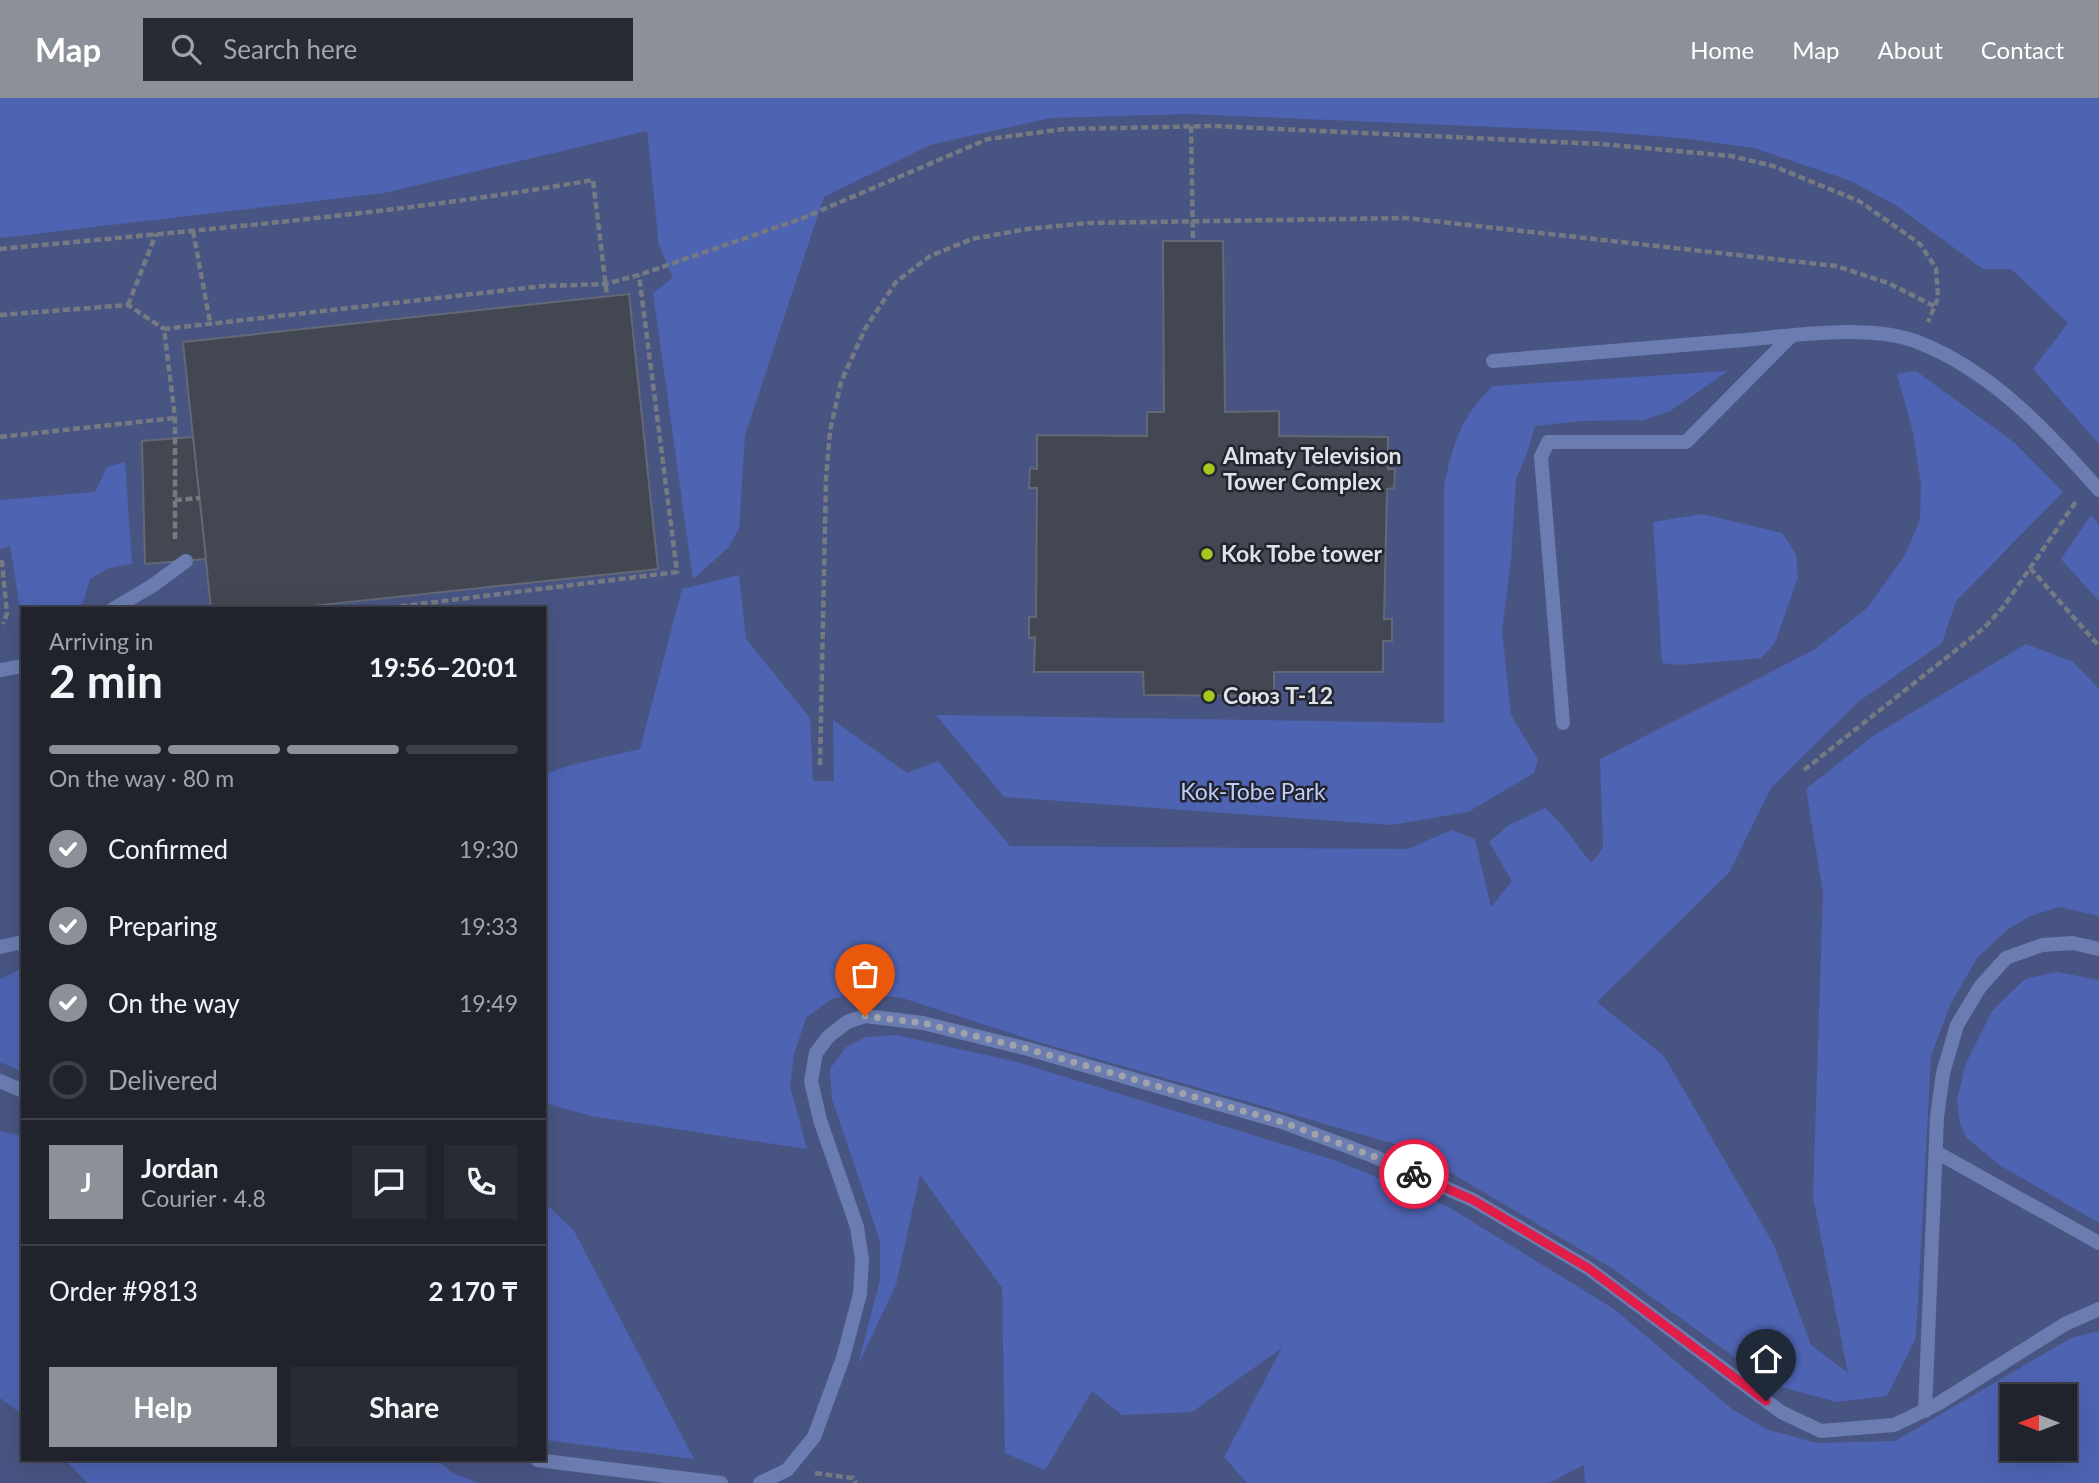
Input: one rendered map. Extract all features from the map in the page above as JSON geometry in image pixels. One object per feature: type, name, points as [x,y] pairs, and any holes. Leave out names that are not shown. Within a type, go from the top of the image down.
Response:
[{"type":"lane","points":[[1493,360],[1790,337],[1873,332],[1892,334],[1920,343],[1964,364],[2020,407],[2095,485]]},
{"type":"lane","points":[[1563,723],[1541,457],[1548,442],[1686,442],[1790,337]]},
{"type":"lane","points":[[116,607],[152,586],[181,556]]},
{"type":"lane","points":[[0,670],[21,666]]},
{"type":"lane","points":[[0,947],[21,942]]},
{"type":"lane","points":[[1925,1411],[1937,1117],[1943,1073],[1956,1025],[1980,987],[2006,958],[2042,945],[2073,943],[2099,949]]},
{"type":"lane","points":[[760,1483],[787,1471],[814,1437],[844,1358],[860,1294],[862,1260],[857,1227],[820,1120],[811,1081],[816,1053],[828,1037],[848,1022],[865,1016],[923,1023],[1028,1049],[1282,1122],[1373,1156],[1473,1200],[1588,1268],[1781,1412],[1821,1431],[1894,1426],[1925,1411],[2065,1324],[2099,1308]]},
{"type":"lane","points":[[0,1081],[21,1090]]},
{"type":"lane","points":[[1936,1152],[2099,1243]]},
{"type":"lane","points":[[545,1461],[721,1483]]},
{"type":"path","points":[[1191,126],[1193,241]]},
{"type":"path","points":[[0,315],[128,305],[164,329],[544,286],[606,284],[803,218],[988,139],[1065,129],[1191,126],[1601,144],[1731,156],[1773,166],[1859,201],[1920,244],[1936,268],[1938,298],[1920,343]]},
{"type":"path","points":[[0,249],[193,231],[505,195],[593,180],[607,296]]},
{"type":"path","points":[[820,765],[826,478],[830,431],[841,382],[865,330],[896,282],[930,256],[972,239],[1027,229],[1088,223],[1406,218],[1836,265],[1888,283],[1934,306]]},
{"type":"path","points":[[193,231],[210,322]]},
{"type":"path","points":[[128,305],[156,234]]},
{"type":"path","points":[[395,607],[677,572],[639,275]]},
{"type":"path","points":[[164,329],[175,418],[175,500],[181,556]]},
{"type":"path","points":[[0,437],[175,418]]},
{"type":"path","points":[[1804,771],[1984,628],[2004,606],[2095,485]]},
{"type":"path","points":[[175,500],[200,498]]},
{"type":"path","points":[[0,562],[8,614],[3,624]]},
{"type":"path","points":[[2030,568],[2099,646]]},
{"type":"path","points":[[787,1471],[853,1478],[856,1483]]},
{"type":"green space","name":"Kok-Tobe Park","points":[[0,98],[2099,98],[2099,1483],[0,1483]]},
{"type":"green space","points":[[0,98],[2099,98],[2099,444],[2033,369],[2068,323],[2011,269],[1983,269],[1897,206],[1851,181],[1754,148],[1681,138],[1592,131],[1188,114],[1051,118],[930,145],[824,197],[745,435],[739,529],[728,548],[693,579],[653,293],[673,278],[659,245],[647,131],[384,193],[0,238]]},
{"type":"green space","points":[[1728,371],[1670,411],[1644,420],[1582,421],[1535,426],[1516,479],[1511,561],[1502,630],[1511,715],[1538,760],[1534,773],[1468,812],[1391,825],[1004,797],[936,715],[1444,723],[1444,486],[1460,432],[1473,408],[1493,386]]},
{"type":"green space","points":[[1916,371],[2015,443],[2063,492],[1956,601],[1942,643],[1858,702],[1771,788],[1729,873],[1597,1002],[1664,1056],[1774,1245],[1811,1345],[1848,1373],[1813,1197],[1823,892],[1806,789],[1873,736],[2026,644],[2073,662],[2099,689],[2099,916],[2059,907],[2030,916],[2007,930],[1977,958],[1950,1005],[1931,1056],[1916,1337],[1887,1396],[1837,1402],[1773,1385],[1610,1267],[1409,1148],[1038,1042],[902,998],[857,992],[830,1000],[806,1018],[794,1054],[790,1087],[807,1149],[591,1116],[546,1104],[546,774],[567,766],[640,749],[682,589],[739,575],[746,639],[810,718],[813,781],[834,781],[833,720],[907,773],[938,761],[1010,846],[1408,849],[1451,830],[1475,839],[1491,907],[1512,881],[1489,842],[1509,825],[1545,808],[1563,826],[1591,863],[1603,848],[1600,759],[1814,650],[1867,608],[1905,555],[1920,520],[1921,484],[1913,432],[1897,374]]},
{"type":"green space","points":[[125,462],[132,564],[109,568],[90,579],[83,603],[74,607],[21,607],[21,614],[10,546],[0,549],[0,500],[95,492],[107,467]]},
{"type":"green space","points":[[1702,514],[1782,533],[1796,554],[1798,577],[1775,643],[1761,658],[1680,665],[1662,663],[1653,522]]},
{"type":"green space","points":[[2091,515],[2099,525],[2099,601],[2061,559]]},
{"type":"green space","points":[[21,969],[21,1071],[0,1062],[0,979]]},
{"type":"green space","points":[[2057,972],[2099,980],[2099,1223],[1998,1164],[1966,1137],[1960,1123],[1957,1100],[1966,1063],[1992,1011],[2025,979]]},
{"type":"green space","points":[[896,1035],[1017,1062],[1337,1161],[1447,1206],[1614,1309],[1732,1409],[1766,1429],[1816,1443],[1895,1441],[2071,1338],[2099,1331],[2099,1483],[1585,1483],[1584,1465],[1549,1483],[1247,1483],[1224,1457],[1282,1348],[1192,1412],[1122,1415],[1092,1391],[1045,1470],[1005,1453],[1002,1288],[920,1175],[896,1285],[858,1365],[880,1280],[880,1241],[832,1099],[830,1069],[846,1047],[866,1037]]},
{"type":"green space","points":[[0,1131],[21,1136],[21,1414],[0,1398]]},
{"type":"green space","points":[[546,1204],[574,1231],[694,1459],[546,1440]]},
{"type":"green space","points":[[66,1461],[438,1461],[453,1473],[479,1483],[87,1483]]},
{"type":"building","name":"Almaty Television Tower Complex","points":[[1163,241],[1223,241],[1225,412],[1279,411],[1279,436],[1388,437],[1388,469],[1395,469],[1394,488],[1387,489],[1384,619],[1392,619],[1392,641],[1383,641],[1383,672],[1274,672],[1274,696],[1144,695],[1143,672],[1034,672],[1035,637],[1029,638],[1029,617],[1036,617],[1037,488],[1029,488],[1030,468],[1037,469],[1037,435],[1147,436],[1147,412],[1164,412]]},
{"type":"building","points":[[629,294],[658,569],[303,607],[211,607],[183,342]]},
{"type":"building","points":[[193,437],[206,559],[145,564],[142,441]]},
{"type":"way so far","points":[[865,1016],[923,1023],[1028,1049],[1282,1122],[1414,1174]]},
{"type":"place","name":"Almaty Television Tower Complex","points":[[1209,469]]},
{"type":"place","name":"Kok Tobe tower","points":[[1207,554]]},
{"type":"place","name":"Союз Т-12","points":[[1209,696]]},
{"type":"route","points":[[1414,1174],[1473,1200],[1588,1268],[1766,1401]]}]
